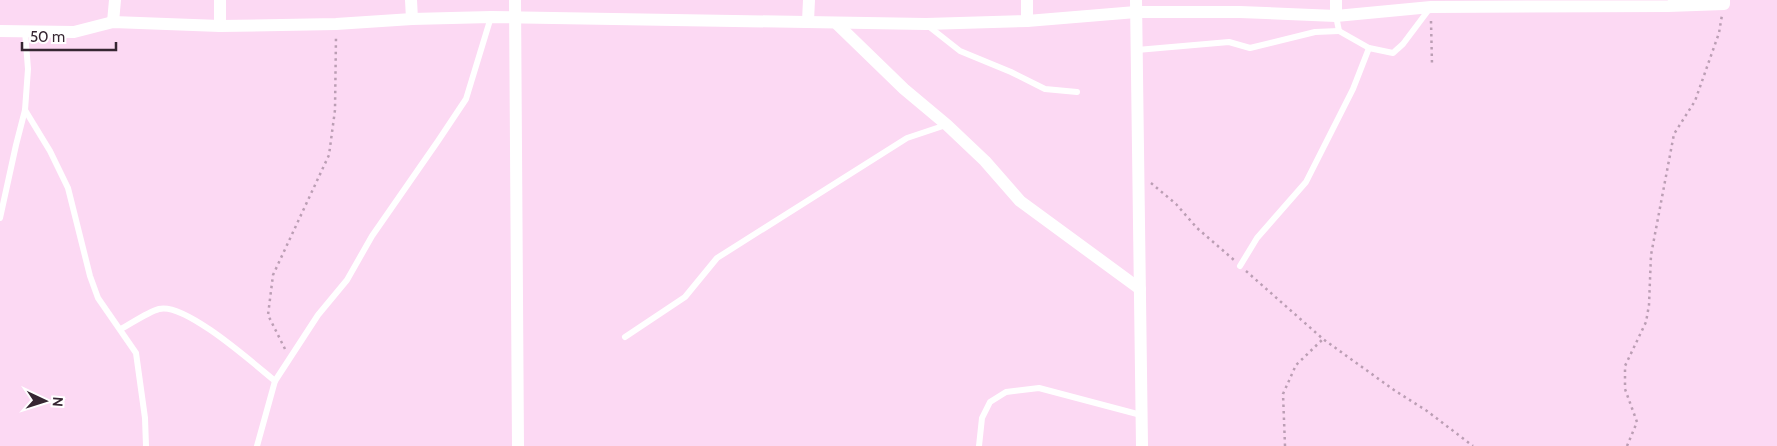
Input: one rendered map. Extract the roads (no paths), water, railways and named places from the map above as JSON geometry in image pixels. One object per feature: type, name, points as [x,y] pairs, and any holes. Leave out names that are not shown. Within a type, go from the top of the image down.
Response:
[{"type":"street","points":[[113,22],[114,0]]},
{"type":"street","points":[[220,0],[220,26]]},
{"type":"street","points":[[412,0],[412,19]]},
{"type":"street","points":[[515,0],[518,446]]},
{"type":"street","points":[[808,21],[809,0]]},
{"type":"street","points":[[1027,0],[1027,21]]},
{"type":"street","points":[[1336,0],[1336,16]]},
{"type":"street","points":[[0,31],[74,32],[113,22],[220,26],[336,24],[412,19],[491,17],[516,19],[808,21],[837,24],[926,24],[1027,21],[1136,6],[1240,6],[1336,16],[1431,3],[1668,6],[1724,2]]},
{"type":"street","points":[[1136,6],[1142,446]]},
{"type":"street","points":[[837,24],[904,89],[948,125],[985,160],[1020,201],[1140,289]]},
{"type":"lane","points":[[1137,50],[1229,42],[1250,48],[1315,32],[1339,31],[1369,48],[1393,52],[1403,44],[1431,3]]},
{"type":"lane","points":[[1336,16],[1339,31]]},
{"type":"lane","points":[[257,446],[275,381],[318,315],[347,280],[372,236],[466,99],[491,17]]},
{"type":"lane","points":[[926,24],[960,51],[1011,72],[1045,89],[1077,92]]},
{"type":"lane","points":[[0,218],[25,110],[28,69],[25,32]]},
{"type":"lane","points":[[1240,266],[1257,238],[1306,182],[1354,88],[1369,48]]},
{"type":"lane","points":[[25,110],[50,151],[68,188],[98,298],[136,353],[145,418],[146,446]]},
{"type":"lane","points":[[625,336],[685,297],[717,258],[907,138],[948,125]]},
{"type":"lane","points":[[121,329],[159,309],[173,309],[213,331],[275,381]]},
{"type":"lane","points":[[978,446],[982,418],[990,402],[1006,392],[1039,388],[1141,415]]}]
